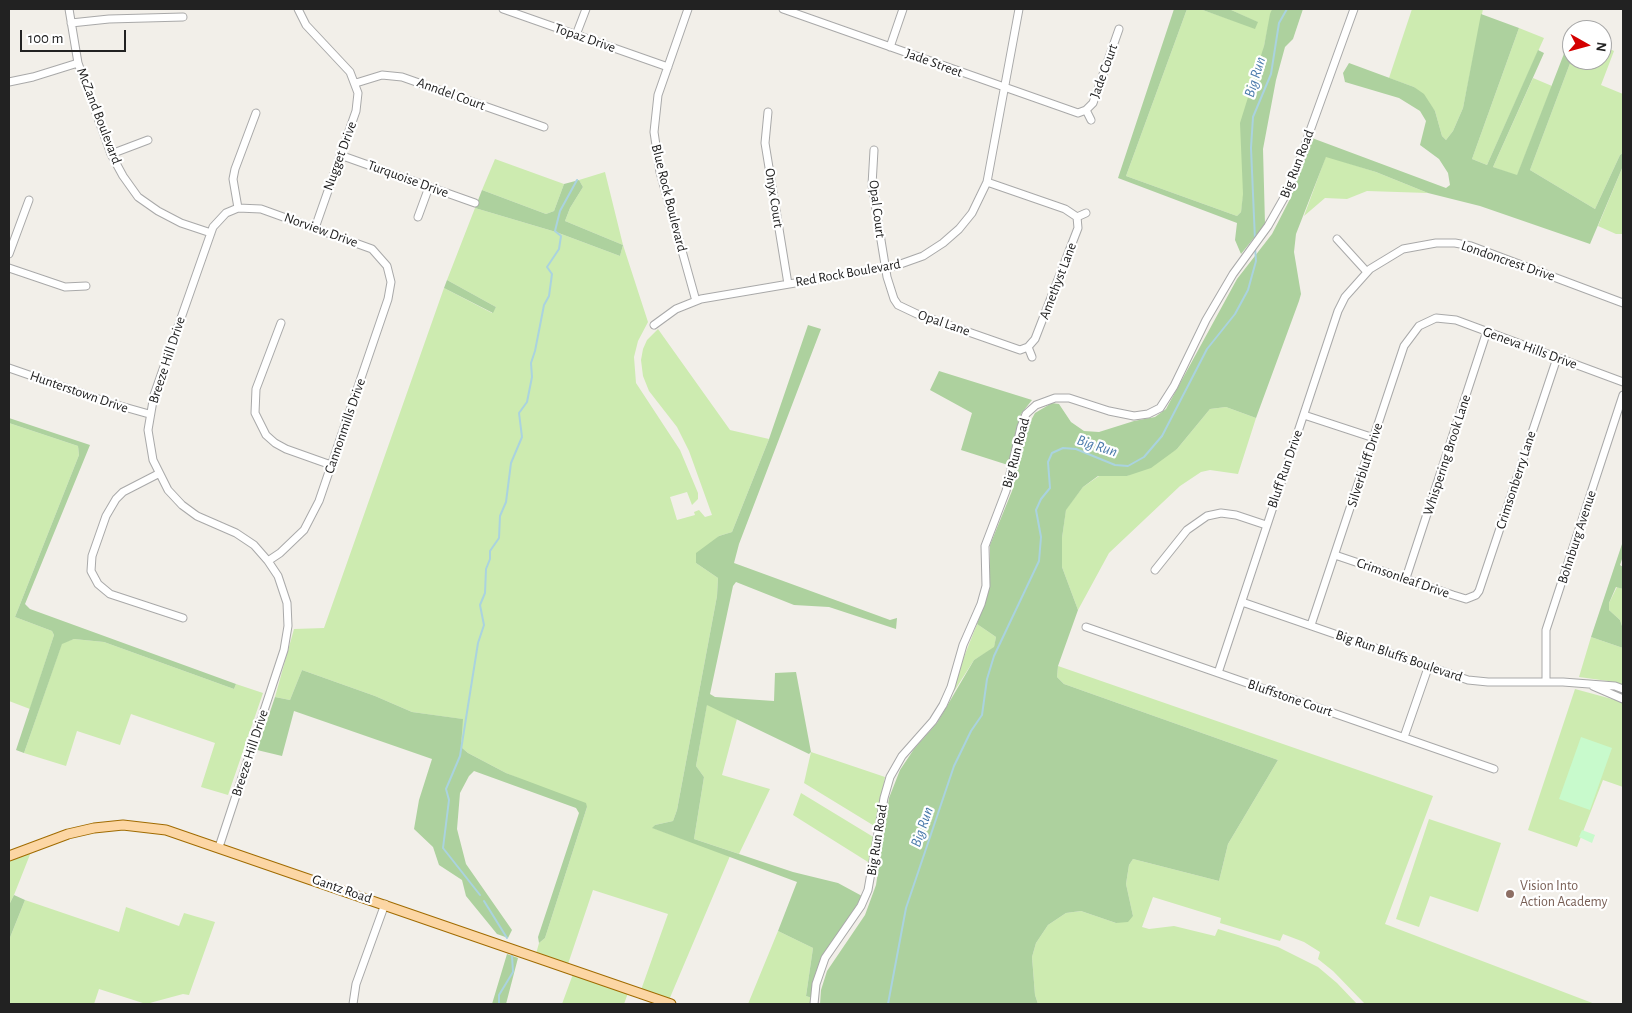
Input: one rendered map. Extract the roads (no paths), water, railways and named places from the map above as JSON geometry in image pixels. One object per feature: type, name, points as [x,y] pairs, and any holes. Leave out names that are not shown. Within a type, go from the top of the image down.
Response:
[{"type":"main road","name":"Gantz Road","points":[[9,856],[68,834],[123,825],[166,830],[386,904],[671,1004]]},
{"type":"street","name":"McZand Boulevard","points":[[70,9],[78,62],[111,154],[123,176],[138,197],[158,211],[181,223],[211,233]]},
{"type":"street","points":[[298,9],[306,25],[318,40],[342,62],[356,83]]},
{"type":"street","name":"Topaz Drive","points":[[503,9],[668,67]]},
{"type":"street","points":[[576,35],[586,9]]},
{"type":"street","name":"Blue Rock Boulevard","points":[[688,9],[658,95],[655,114],[655,152],[696,301]]},
{"type":"street","name":"Jade Street","points":[[783,9],[1078,113],[1086,110]]},
{"type":"street","points":[[890,47],[903,9]]},
{"type":"street","name":"Red Rock Boulevard","points":[[654,325],[676,309],[696,301],[885,268],[923,256],[943,243],[959,229],[972,213],[988,182],[1019,9]]},
{"type":"street","name":"Big Run Road","points":[[814,1004],[816,984],[825,958],[861,906],[868,890],[884,798],[890,776],[902,756],[933,720],[942,705],[951,687],[964,646],[982,604],[986,586],[985,546],[1010,479],[1020,427],[1026,414],[1036,404],[1055,398],[1069,398],[1109,411],[1134,416],[1148,414],[1160,408],[1174,386],[1206,320],[1244,259],[1268,226],[1289,189],[1354,9]]},
{"type":"street","points":[[71,23],[183,17]]},
{"type":"street","name":"Jade Court","points":[[1086,110],[1093,104],[1119,29]]},
{"type":"street","points":[[9,82],[33,77],[78,62]]},
{"type":"street","name":"Anndel Court","points":[[356,83],[382,75],[402,77],[544,127]]},
{"type":"street","name":"Nugget Drive","points":[[315,228],[358,102],[356,83]]},
{"type":"street","points":[[1086,110],[1091,120]]},
{"type":"street","name":"Onyx Court","points":[[768,112],[765,143],[788,284]]},
{"type":"street","points":[[238,208],[233,179],[256,114]]},
{"type":"street","points":[[111,154],[148,140]]},
{"type":"street","name":"Opal Court","points":[[874,150],[872,185],[885,268]]},
{"type":"street","name":"Turquoise Drive","points":[[340,155],[475,203]]},
{"type":"street","points":[[988,182],[1065,209],[1076,217],[1086,213]]},
{"type":"street","points":[[418,217],[429,187]]},
{"type":"street","points":[[9,254],[29,200]]},
{"type":"street","name":"Norview Drive","points":[[238,208],[261,210],[372,249],[383,259],[390,274]]},
{"type":"street","name":"Breeze Hill Drive","points":[[219,847],[284,650],[288,626],[287,603],[284,590],[268,561],[254,545],[236,533],[197,516],[182,506],[158,474],[149,446],[149,414],[211,233],[220,218],[232,209],[238,208]]},
{"type":"street","name":"Amethyst Lane","points":[[1028,347],[1035,339],[1078,228],[1076,217]]},
{"type":"street","points":[[1337,239],[1367,272]]},
{"type":"street","name":"Londoncrest Drive","points":[[1367,272],[1386,258],[1403,249],[1436,243],[1456,243],[1471,246],[1623,303]]},
{"type":"street","points":[[9,268],[65,287],[86,286]]},
{"type":"street","name":"Opal Lane","points":[[885,268],[894,299],[904,308],[1020,350],[1028,347]]},
{"type":"street","name":"Bluff Run Drive","points":[[1218,673],[1338,311],[1345,297],[1367,272]]},
{"type":"street","name":"Cannonmills Drive","points":[[268,561],[280,553],[304,530],[318,501],[388,299],[391,282],[390,274]]},
{"type":"street","name":"Geneva Hills Drive","points":[[1436,318],[1456,320],[1623,382]]},
{"type":"street","name":"Silverbluff Drive","points":[[1311,625],[1404,346],[1410,334],[1419,326],[1436,318]]},
{"type":"street","points":[[281,323],[256,389],[255,413],[266,435],[275,443],[286,449],[331,465]]},
{"type":"street","name":"Whispering Brook Lane","points":[[1406,578],[1487,331]]},
{"type":"street","points":[[1028,347],[1032,356]]},
{"type":"street","name":"Crimsonberry Lane","points":[[1470,598],[1479,591],[1557,358]]},
{"type":"street","name":"Hunterstown Drive","points":[[9,368],[110,404],[149,414]]},
{"type":"street","name":"Bohnburg Avenue","points":[[1546,681],[1546,630],[1623,395]]},
{"type":"street","points":[[1304,415],[1374,438]]},
{"type":"street","points":[[158,474],[124,492],[116,499],[106,516],[92,556],[91,571],[98,584],[110,594],[183,618]]},
{"type":"street","points":[[1155,570],[1187,530],[1207,516],[1221,513],[1236,515],[1266,525]]},
{"type":"street","name":"Crimsonleaf Drive","points":[[1335,555],[1453,595],[1470,598]]},
{"type":"street","name":"Big Run Bluffs Boulevard","points":[[1242,602],[1428,668],[1468,680],[1488,682],[1546,681],[1615,686],[1623,689]]},
{"type":"street","name":"Bluffstone Court","points":[[1086,628],[1494,769]]},
{"type":"street","points":[[1404,737],[1428,668]]},
{"type":"street","name":"Big Run Bluffs Boulevard","points":[[1590,685],[1623,699]]},
{"type":"street","points":[[353,1004],[356,984],[386,904]]},
{"type":"waterway","name":"Big Run","points":[[1255,240],[1251,148],[1253,117],[1271,74],[1279,23],[1287,9]]},
{"type":"waterway","points":[[480,895],[443,848],[449,800],[446,789],[460,756],[478,643],[484,625],[480,605],[485,593],[486,569],[490,559],[490,551],[499,538],[500,516],[506,502],[511,463],[522,437],[519,413],[527,402],[532,377],[531,363],[544,305],[549,296],[552,274],[547,267],[559,249],[561,236],[555,231],[560,211],[577,180]]},
{"type":"waterway","name":"Big Run","points":[[888,1004],[906,908],[954,766],[971,731],[982,715],[987,679],[994,656],[1039,561],[1041,537],[1036,510],[1041,499],[1050,488],[1048,462],[1052,453],[1063,448],[1076,449],[1115,465],[1128,466],[1144,457],[1162,436],[1207,349],[1235,314],[1248,290],[1256,261],[1255,247]]},
{"type":"waterway","points":[[484,901],[507,938]]},
{"type":"waterway","points":[[499,1004],[499,995],[513,972],[512,956]]},
{"type":"place","name":"Vision Into Action Academy","points":[[1510,894]]}]
